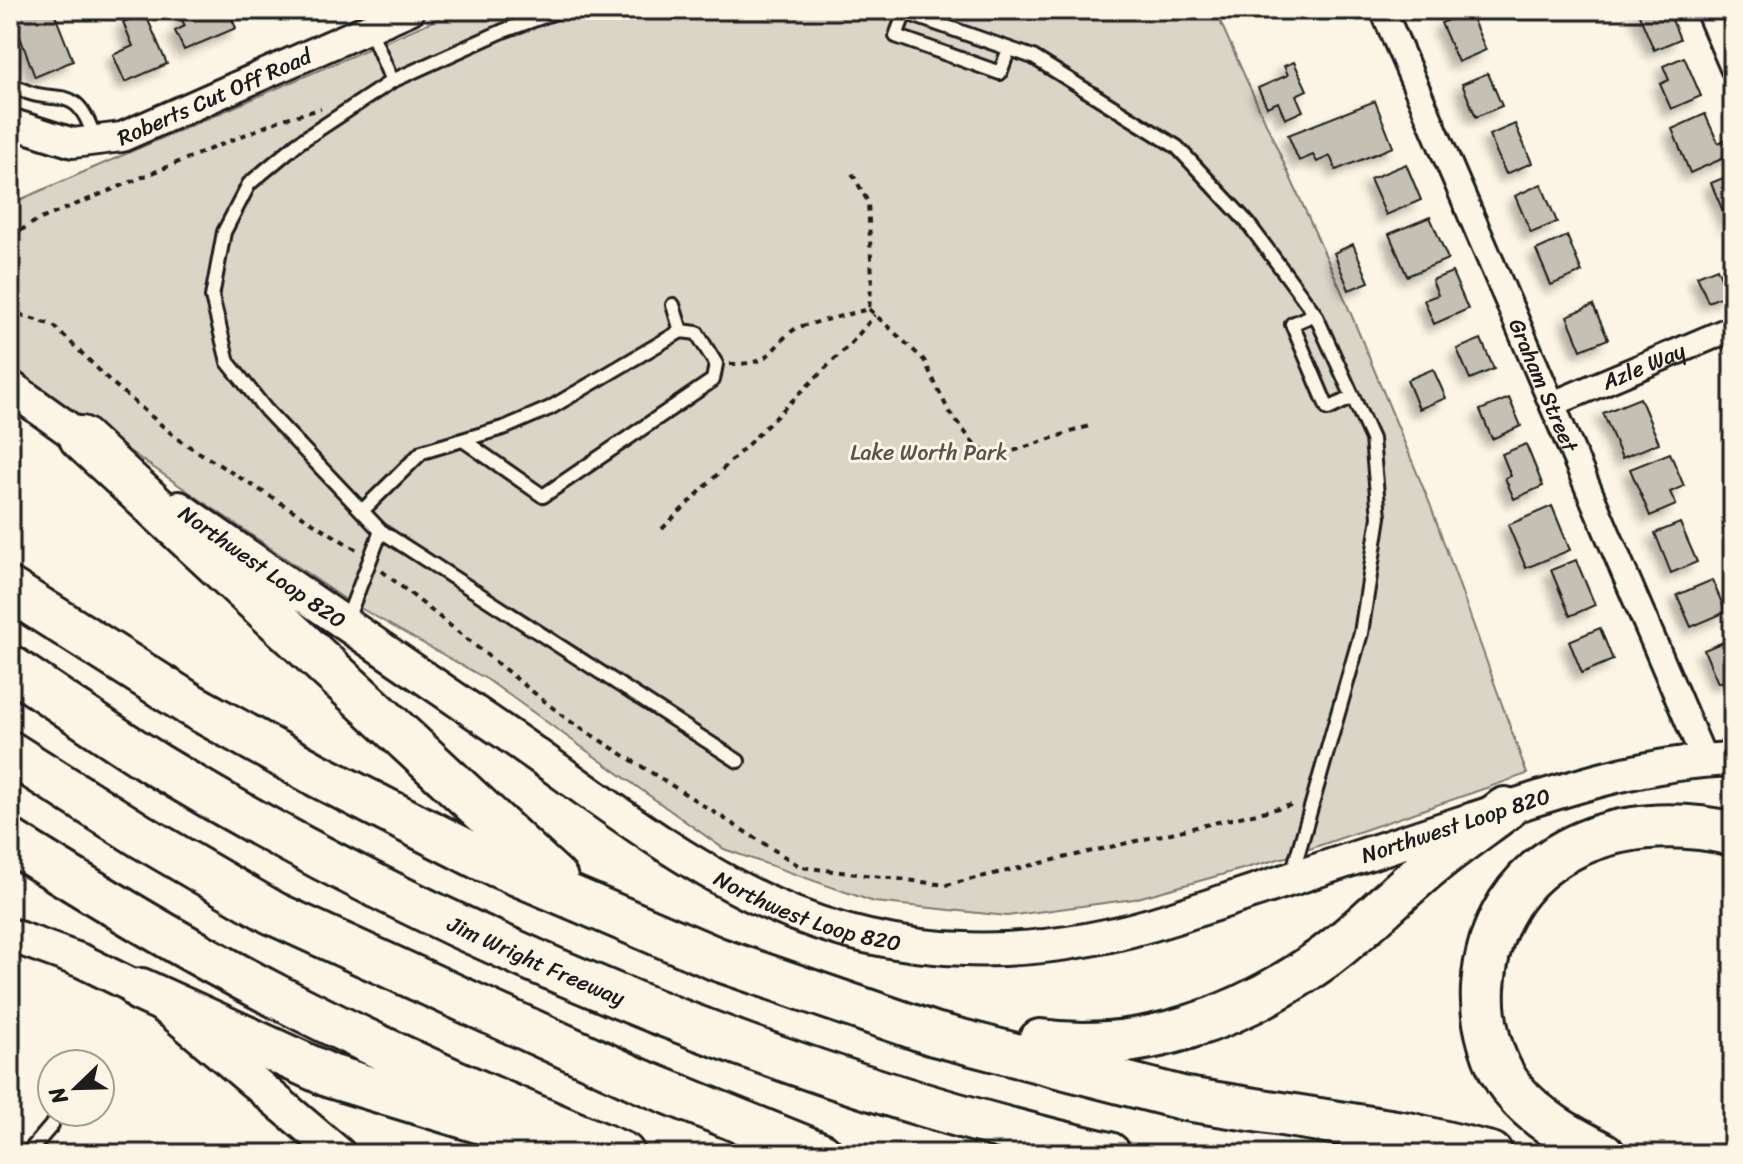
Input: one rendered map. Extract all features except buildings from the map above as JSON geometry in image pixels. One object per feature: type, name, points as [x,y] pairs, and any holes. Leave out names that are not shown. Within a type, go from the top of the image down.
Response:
[{"type":"highway","points":[[81,438],[421,757],[584,904]]},
{"type":"highway","points":[[10,590],[191,705],[317,775],[482,859],[717,959],[934,1034],[1186,1099],[1408,1134],[1491,1154]]},
{"type":"highway","name":"Jim Wright Freeway","points":[[10,667],[157,765],[383,889],[599,988],[876,1089],[1109,1154]]},
{"type":"highway","points":[[10,753],[141,836],[273,913],[641,1081],[821,1154]]},
{"type":"highway","points":[[934,1034],[986,1033],[1084,1046],[1148,1038],[1232,1012],[1322,959],[1431,864],[1505,809]]},
{"type":"highway","points":[[1603,1154],[1541,1118],[1513,1089],[1493,1054],[1482,1007],[1484,960],[1498,921],[1520,887],[1553,857],[1598,834],[1650,825],[1704,827],[1733,834]]},
{"type":"highway","points":[[10,841],[109,903],[284,1000],[516,1109],[623,1154]]},
{"type":"highway","points":[[141,990],[330,1076],[407,1102],[589,1154]]},
{"type":"main road","name":"Northwest Loop 820","points":[[10,387],[345,625],[702,868],[772,904],[843,929],[954,949],[1037,949],[1124,932],[1624,773],[1719,760]]},
{"type":"main road","points":[[10,935],[82,961],[141,990],[174,1014],[339,1154]]},
{"type":"street","name":"Roberts Cut Off Road","points":[[10,123],[73,143],[122,137],[410,10]]},
{"type":"street","name":"Graham Street","points":[[1383,10],[1555,403],[1719,760]]},
{"type":"street","points":[[1708,10],[1733,68]]},
{"type":"street","name":"Azle Way","points":[[1555,403],[1733,328]]},
{"type":"lane","points":[[561,10],[503,31],[392,81],[298,143],[249,184],[224,232],[212,297],[228,362],[266,410],[381,531],[738,761]]},
{"type":"lane","points":[[1009,49],[1000,73],[896,36],[902,11],[1033,57],[1177,147],[1247,222],[1315,314],[1372,439],[1379,517],[1361,633],[1291,879]]},
{"type":"lane","points":[[369,27],[392,81]]},
{"type":"lane","points":[[10,83],[37,96],[66,97],[79,104],[87,113],[95,140]]},
{"type":"lane","points":[[673,305],[681,331]]},
{"type":"lane","points":[[1315,314],[1292,324],[1328,409],[1353,397]]},
{"type":"lane","points":[[362,511],[422,452],[506,427],[550,408],[681,331],[697,333],[716,364],[713,380],[543,496],[463,440]]},
{"type":"lane","points":[[345,625],[381,531]]},
{"type":"lane","points":[[27,1154],[49,1128]]},
{"type":"path","points":[[10,237],[36,221],[283,119],[361,102]]},
{"type":"path","points":[[852,173],[868,202],[872,278],[869,309]]},
{"type":"path","points":[[869,309],[924,360],[969,441],[989,453],[1032,447],[1089,426]]},
{"type":"path","points":[[716,364],[750,365],[775,352],[798,327],[869,309]]},
{"type":"path","points":[[662,529],[853,341],[875,315]]},
{"type":"green space","name":"Lake Worth Park","points":[[458,10],[1215,10],[1341,290],[1430,504],[1527,774],[1286,857],[1134,899],[1007,916],[874,902],[724,849],[488,680],[346,600],[10,369],[10,204]]}]
